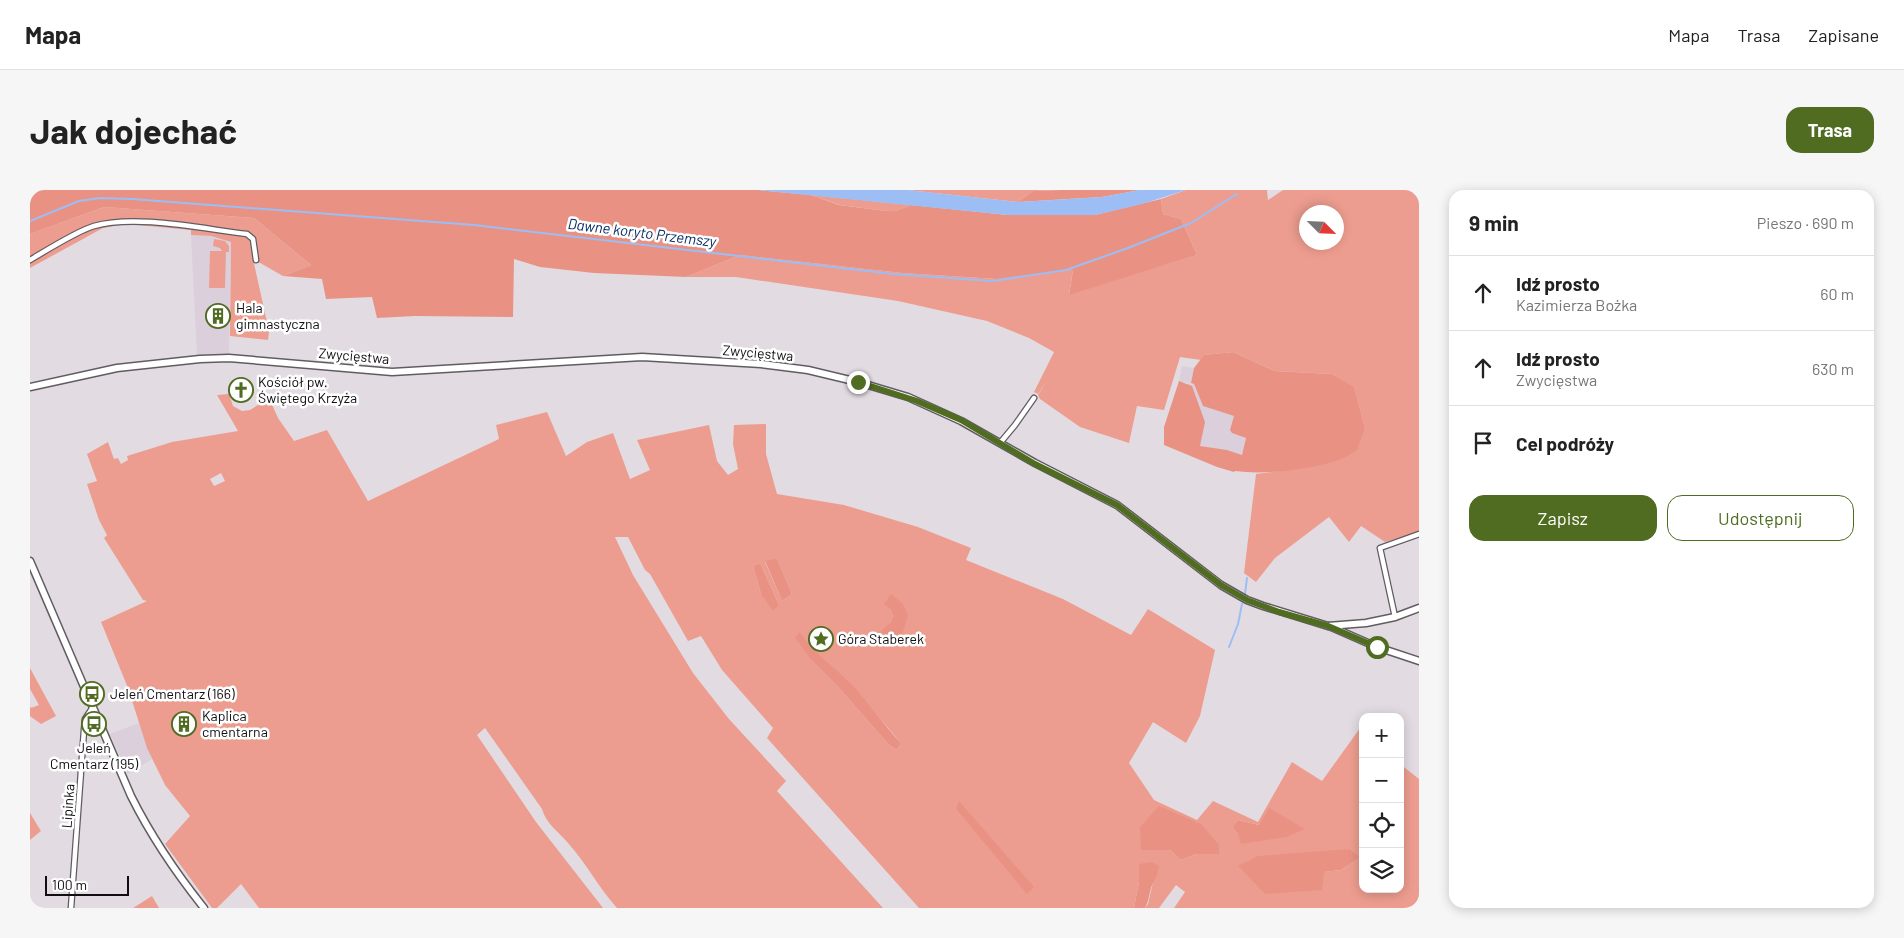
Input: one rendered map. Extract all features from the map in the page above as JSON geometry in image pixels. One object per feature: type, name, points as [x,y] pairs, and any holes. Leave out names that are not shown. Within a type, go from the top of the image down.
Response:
[{"type":"street","points":[[30,260],[93,226],[128,222],[147,222],[247,234],[253,239],[256,260]]},
{"type":"street","name":"Zwycięstwa","points":[[30,387],[117,368],[200,358],[229,358],[405,372],[642,357],[790,367],[840,377],[917,401],[961,420],[1035,464],[1117,505],[1232,592],[1262,606],[1328,626],[1366,623],[1395,617],[1419,608]]},
{"type":"street","points":[[1000,443],[1034,398]]},
{"type":"street","points":[[1395,617],[1380,548],[1419,534]]},
{"type":"street","points":[[30,560],[131,796],[144,822],[204,908]]},
{"type":"street","points":[[1328,626],[1377,647],[1419,661]]},
{"type":"street","name":"Lipinka","points":[[70,908],[84,730],[86,719],[93,707]]},
{"type":"shaded area","points":[[30,190],[758,190],[811,195],[839,205],[886,211],[895,211],[911,205],[1008,215],[1095,215],[1161,199],[1163,214],[1181,219],[1197,255],[1069,295],[1073,270],[997,279],[902,273],[740,255],[686,277],[594,273],[540,267],[514,259],[513,317],[415,316],[377,318],[372,297],[326,299],[322,279],[283,276],[311,265],[254,218],[104,207],[30,234]]},
{"type":"shaded area","points":[[907,190],[1060,190],[1033,191],[1018,202]]},
{"type":"shaded area","points":[[1140,190],[1102,197],[1018,202],[1033,191]]},
{"type":"shaded area","points":[[1186,190],[1267,190],[1268,200],[1283,190],[1419,190],[1419,532],[1385,542],[1361,526],[1349,542],[1329,517],[1275,558],[1256,582],[1244,573],[1256,474],[1295,469],[1365,428],[1354,388],[1332,374],[1275,371],[1233,352],[1204,355],[1201,360],[1180,357],[1164,410],[1137,406],[1129,443],[1080,427],[1040,399],[1038,395],[1046,382],[1038,394],[1034,392],[1054,352],[1029,338],[987,321],[898,301],[736,277],[686,277],[740,255],[902,273],[996,279],[1073,270],[1069,294],[1197,255],[1181,219],[1163,214],[1161,199]]},
{"type":"shaded area","points":[[811,195],[911,205],[895,211],[886,211],[840,205]]},
{"type":"shaded area","points":[[104,207],[254,218],[311,265],[283,276],[253,259],[269,331],[268,340],[230,336],[231,242],[211,236],[191,235],[191,230],[127,224],[103,228],[30,268],[30,234]]},
{"type":"shaded area","points":[[191,235],[211,236],[231,242],[229,354],[197,355]]},
{"type":"shaded area","points":[[214,239],[225,241],[229,246],[229,252],[226,252],[225,288],[209,288],[210,251],[222,251],[220,248],[213,246]]},
{"type":"shaded area","points":[[1233,352],[1275,371],[1332,374],[1354,387],[1365,428],[1357,450],[1339,460],[1312,467],[1272,472],[1234,472],[1164,445],[1164,427],[1179,381],[1192,386],[1205,422],[1200,446],[1227,450],[1242,455],[1246,438],[1232,433],[1230,430],[1234,416],[1203,406],[1194,384],[1191,383],[1194,368],[1204,355]]},
{"type":"shaded area","points":[[1182,366],[1194,368],[1191,383],[1194,384],[1203,406],[1235,416],[1230,430],[1246,438],[1242,455],[1227,450],[1199,446],[1188,383],[1179,381]]},
{"type":"shaded area","points":[[229,394],[233,406],[242,411],[250,410],[269,398],[278,418],[294,441],[327,430],[368,501],[499,439],[496,425],[547,412],[566,456],[587,442],[613,433],[630,479],[650,470],[637,440],[709,425],[717,461],[728,475],[738,469],[733,444],[734,425],[766,424],[766,454],[777,494],[844,505],[918,527],[971,548],[966,560],[1063,599],[1131,635],[1148,609],[1215,650],[1200,716],[1186,743],[1153,722],[1129,763],[1154,800],[1197,820],[1213,801],[1258,822],[1292,762],[1322,781],[1359,730],[1359,856],[1350,849],[1339,851],[1256,882],[1265,894],[1323,872],[1341,870],[1359,858],[1359,893],[1404,893],[1404,767],[1419,779],[1419,908],[1174,908],[1185,892],[1176,885],[1159,908],[1145,908],[1148,904],[1153,882],[1139,864],[1139,882],[1134,908],[919,908],[767,738],[773,728],[722,670],[701,636],[688,641],[650,574],[645,570],[628,537],[615,537],[633,575],[693,673],[729,719],[786,781],[777,791],[883,908],[617,908],[575,851],[550,823],[485,728],[477,735],[536,822],[603,908],[259,908],[241,884],[217,908],[212,908],[165,844],[190,816],[165,785],[147,748],[128,688],[101,622],[147,601],[143,600],[104,538],[107,535],[99,520],[87,484],[97,481],[87,454],[108,442],[114,459],[118,458],[121,464],[128,460],[127,456],[172,442],[238,431],[217,395]],"holes":[[[221,473],[225,481],[214,486],[210,479]],[[777,558],[792,594],[782,601],[765,562]],[[760,563],[779,605],[761,594],[753,566]],[[890,609],[908,615],[890,623],[893,616]],[[800,632],[808,645],[853,687],[901,743],[897,750],[888,744],[839,688],[812,661]],[[1238,820],[1259,825],[1238,834],[1232,827]],[[1219,845],[1219,854],[1197,854],[1181,860],[1170,850],[1141,849]]]},
{"type":"shaded area","points":[[777,558],[792,594],[782,601],[765,561]]},
{"type":"shaded area","points":[[760,563],[779,605],[773,611],[761,594],[753,566]]},
{"type":"shaded area","points":[[891,594],[902,603],[908,615],[902,635],[890,645],[880,632],[890,623],[893,616],[890,609],[884,604]]},
{"type":"shaded area","points":[[800,632],[818,654],[854,687],[901,743],[897,750],[888,744],[839,688],[812,661],[795,637]]},
{"type":"shaded area","points":[[30,668],[56,716],[41,724],[30,716],[30,706],[31,708],[39,705],[30,689]]},
{"type":"shaded area","points":[[139,723],[152,759],[128,774],[110,734]]},
{"type":"shaded area","points":[[959,801],[1034,887],[1027,894],[956,809]]},
{"type":"shaded area","points":[[1159,806],[1201,824],[1219,845],[1219,854],[1197,854],[1181,860],[1170,850],[1141,850],[1140,827]]},
{"type":"shaded area","points":[[1269,808],[1305,829],[1287,837],[1241,844],[1238,834],[1232,827],[1238,820],[1259,825]]},
{"type":"shaded area","points":[[30,813],[41,831],[30,840]]},
{"type":"shaded area","points":[[1350,849],[1359,856],[1359,858],[1341,870],[1324,872],[1322,890],[1265,894],[1238,866],[1258,856]]},
{"type":"shaded area","points":[[1152,862],[1159,866],[1147,905],[1145,908],[1134,908],[1139,882],[1139,864]]},
{"type":"shaded area","points":[[152,896],[159,908],[133,908]]},
{"type":"water","points":[[758,190],[907,190],[1019,202],[1102,197],[1140,190],[1186,190],[1142,204],[1095,215],[1008,215]]},
{"type":"waterway","name":"Dawne koryto Przemszy","points":[[30,221],[79,201],[100,198],[132,199],[474,225],[893,274],[992,281],[1066,270],[1128,248],[1191,223],[1237,194]]},
{"type":"waterway","points":[[1245,594],[1247,578]]},
{"type":"waterway","points":[[1229,647],[1238,624],[1242,604]]},
{"type":"place","name":"Hala gimnastyczna","points":[[218,316]]},
{"type":"place","name":"Kościół pw. Świętego Krzyża","points":[[241,390]]},
{"type":"place","name":"Góra Staberek","points":[[821,639]]},
{"type":"place","name":"Jeleń Cmentarz (166)","points":[[92,694]]},
{"type":"place","name":"Jeleń Cmentarz (195)","points":[[94,724]]},
{"type":"place","name":"Kaplica cmentarna","points":[[184,724]]},
{"type":"route","points":[[858,382],[917,401],[961,420],[1035,464],[1117,505],[1221,585],[1247,600],[1279,612],[1328,626],[1377,647]]}]
